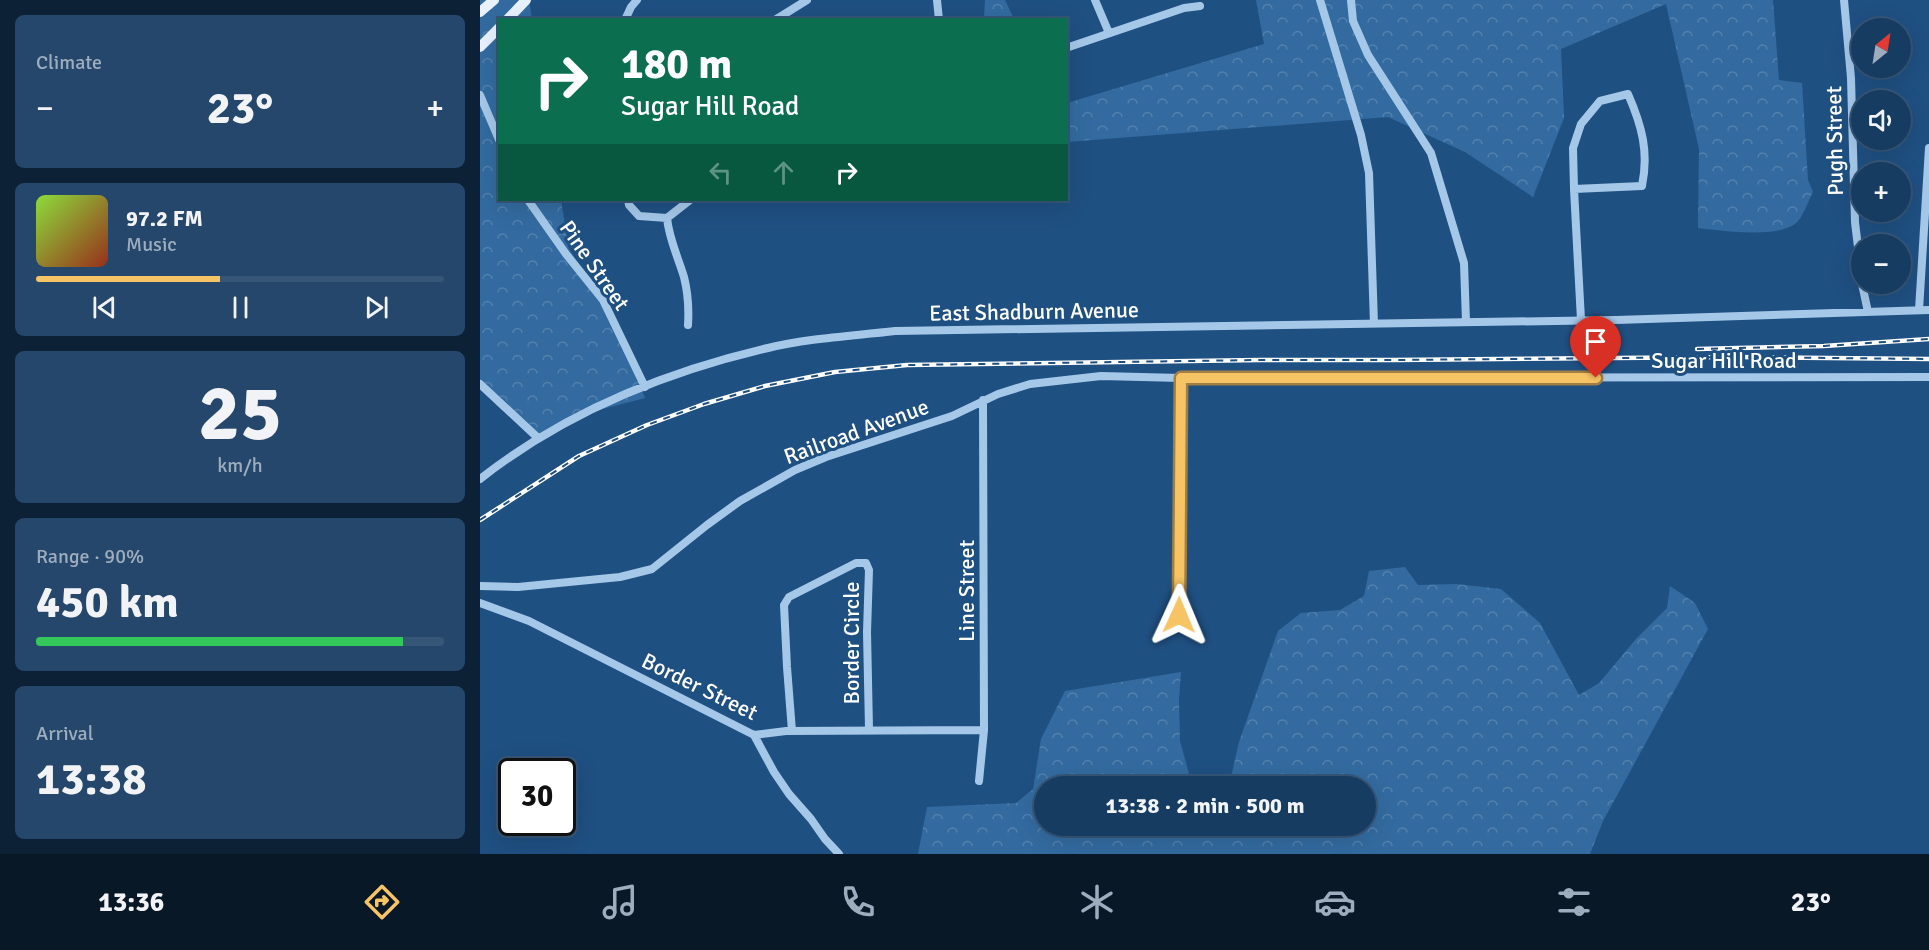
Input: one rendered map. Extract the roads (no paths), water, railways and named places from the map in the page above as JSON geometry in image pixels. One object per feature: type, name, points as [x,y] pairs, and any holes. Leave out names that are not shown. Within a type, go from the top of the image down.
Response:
[{"type":"main road","points":[[480,12],[494,0]]},
{"type":"main road","points":[[509,18],[526,0]]},
{"type":"main road","points":[[480,47],[498,29]]},
{"type":"street","points":[[626,18],[637,0]]},
{"type":"street","points":[[778,18],[807,0]]},
{"type":"street","points":[[937,0],[939,18]]},
{"type":"street","points":[[1095,0],[1109,33]]},
{"type":"street","points":[[1320,0],[1361,135],[1369,173],[1374,324]]},
{"type":"street","points":[[1350,0],[1353,21],[1368,55],[1431,153],[1464,263],[1466,322]]},
{"type":"street","name":"Pugh Street","points":[[1844,0],[1851,78],[1856,234]]},
{"type":"street","points":[[1068,47],[1184,8],[1200,6]]},
{"type":"street","points":[[1574,189],[1642,186],[1646,169],[1644,142],[1640,121],[1628,94],[1612,96],[1600,101],[1581,124],[1574,148],[1574,189],[1581,320]]},
{"type":"street","points":[[480,95],[498,137]]},
{"type":"street","points":[[1919,310],[1929,148]]},
{"type":"street","name":"Pine Street","points":[[529,201],[566,254],[603,300],[645,387]]},
{"type":"street","points":[[628,201],[639,216],[667,218],[689,201]]},
{"type":"street","points":[[667,218],[671,242],[686,287],[688,325]]},
{"type":"street","name":"Pugh Street","points":[[1864,294],[1868,312]]},
{"type":"street","name":"East Shadburn Avenue","points":[[480,479],[538,438],[594,408],[698,368],[769,348],[809,341],[895,332],[1600,320],[1929,310]]},
{"type":"street","points":[[1596,378],[1600,320]]},
{"type":"street","name":"Sugar Hill Road","points":[[983,400],[1030,384],[1082,377],[1929,377]]},
{"type":"street","points":[[1179,615],[1181,378]]},
{"type":"street","points":[[480,384],[538,438]]},
{"type":"street","name":"Railroad Avenue","points":[[480,586],[518,587],[620,577],[652,569],[740,501],[795,470],[848,449],[952,416],[983,400]]},
{"type":"street","name":"Line Street","points":[[979,781],[984,730],[983,400]]},
{"type":"street","name":"Border Circle","points":[[792,731],[784,605],[789,597],[855,563],[866,563],[869,570],[867,632],[869,729]]},
{"type":"street","name":"Border Street","points":[[480,603],[529,621],[754,735],[792,731],[869,729],[984,730]]},
{"type":"street","points":[[754,735],[784,787],[839,854]]},
{"type":"railway","points":[[1697,349],[1824,346],[1929,339]]},
{"type":"railway","points":[[480,520],[579,456],[647,425],[704,404],[765,386],[835,372],[907,365],[1260,360],[1734,357],[1929,359]]}]
